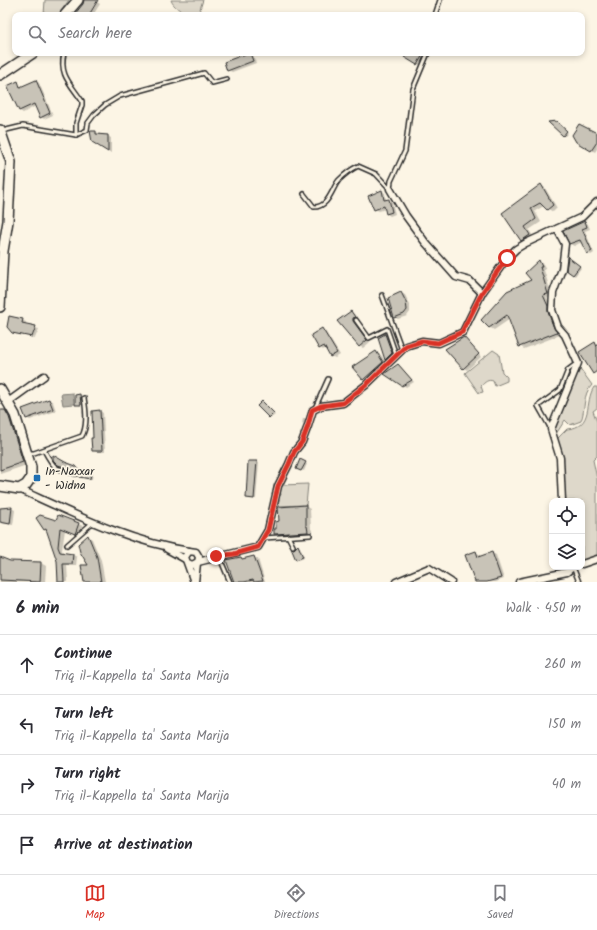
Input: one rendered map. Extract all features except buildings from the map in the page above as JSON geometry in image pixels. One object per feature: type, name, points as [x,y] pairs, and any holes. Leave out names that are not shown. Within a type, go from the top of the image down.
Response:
[{"type":"main road","points":[[68,12],[78,0]]},
{"type":"main road","points":[[0,75],[28,56]]},
{"type":"main road","points":[[0,131],[11,162],[8,221],[3,251],[0,307]]},
{"type":"main road","points":[[0,389],[15,415],[31,467],[31,478],[26,486],[19,489],[0,486]]},
{"type":"street","points":[[390,189],[406,216],[425,242],[456,277],[470,282],[482,293]]},
{"type":"street","points":[[164,547],[192,565],[218,556],[234,554],[258,547],[268,530],[278,486],[294,452],[302,442],[312,410],[315,410],[321,406],[343,403],[366,385],[406,346],[422,341],[438,343],[462,332],[482,293],[507,258],[516,249],[526,242],[582,217],[597,202]]},
{"type":"street","points":[[557,229],[566,244],[562,269],[553,293],[552,310],[558,327],[565,335],[578,364],[551,429],[560,458],[562,498]]},
{"type":"street","points":[[8,402],[44,376]]},
{"type":"street","points":[[19,489],[92,523],[164,547],[218,556]]},
{"type":"street","points":[[189,551],[186,555],[186,561],[195,582]]},
{"type":"street","points":[[195,582],[199,557],[198,553]]},
{"type":"street","points":[[585,563],[597,559]]},
{"type":"street","points":[[396,582],[429,568],[451,582]]},
{"type":"street","points":[[519,582],[567,572],[569,570]]},
{"type":"lane","points":[[436,12],[440,0]]},
{"type":"lane","points":[[63,56],[62,61],[64,76],[82,101],[76,123],[76,135]]},
{"type":"lane","points":[[390,189],[391,181],[405,151],[413,89],[427,56]]},
{"type":"lane","points":[[0,131],[23,126],[76,135],[87,130],[88,123],[94,115],[120,96],[204,73],[212,83],[227,79]]},
{"type":"lane","points":[[304,194],[314,207],[320,206],[331,195],[338,181],[348,171],[358,166],[376,174],[390,189]]},
{"type":"lane","points":[[382,295],[402,350]]},
{"type":"lane","points":[[356,320],[369,338],[387,329],[396,356]]},
{"type":"lane","points":[[551,429],[538,406],[560,390],[568,370],[578,364]]},
{"type":"lane","points":[[315,410],[328,379]]},
{"type":"lane","points":[[27,453],[44,450],[82,436],[85,432],[86,412],[84,398]]},
{"type":"lane","points":[[44,450],[51,464],[60,470],[76,474]]},
{"type":"lane","points":[[67,544],[92,523]]},
{"type":"lane","points":[[264,538],[310,535]]},
{"type":"lane","points":[[288,536],[293,546]]},
{"type":"lane","points":[[218,556],[230,582]]},
{"type":"lane","points":[[574,570],[578,582]]},
{"type":"shaded area","points":[[45,0],[69,0],[60,12],[44,12]]},
{"type":"shaded area","points":[[171,0],[203,0],[199,12],[182,12]]},
{"type":"shaded area","points":[[493,350],[499,354],[502,372],[507,377],[507,381],[495,386],[493,381],[487,381],[481,386],[483,392],[479,393],[465,373]]},
{"type":"shaded area","points":[[579,367],[592,385],[585,397],[581,421],[570,425],[565,420],[556,434],[554,433],[558,419]]},
{"type":"shaded area","points":[[594,387],[597,387],[597,408],[593,411],[597,422],[597,456],[593,460],[597,479],[597,556],[585,561],[585,498],[566,498],[562,457],[557,439],[567,429],[576,427],[585,419],[591,393]]},
{"type":"shaded area","points":[[73,393],[74,404],[63,405],[61,394]]},
{"type":"shaded area","points":[[308,484],[306,505],[275,506],[278,496],[281,495],[280,490],[282,485]]},
{"type":"place","name":"In-Naxxar - Widna","points":[[37,478]]},
{"type":"route","points":[[216,556],[234,554],[258,547],[268,530],[278,486],[294,452],[302,442],[312,410],[315,410],[321,406],[343,403],[366,385],[406,346],[422,341],[438,343],[462,332],[482,293],[507,258]]}]
